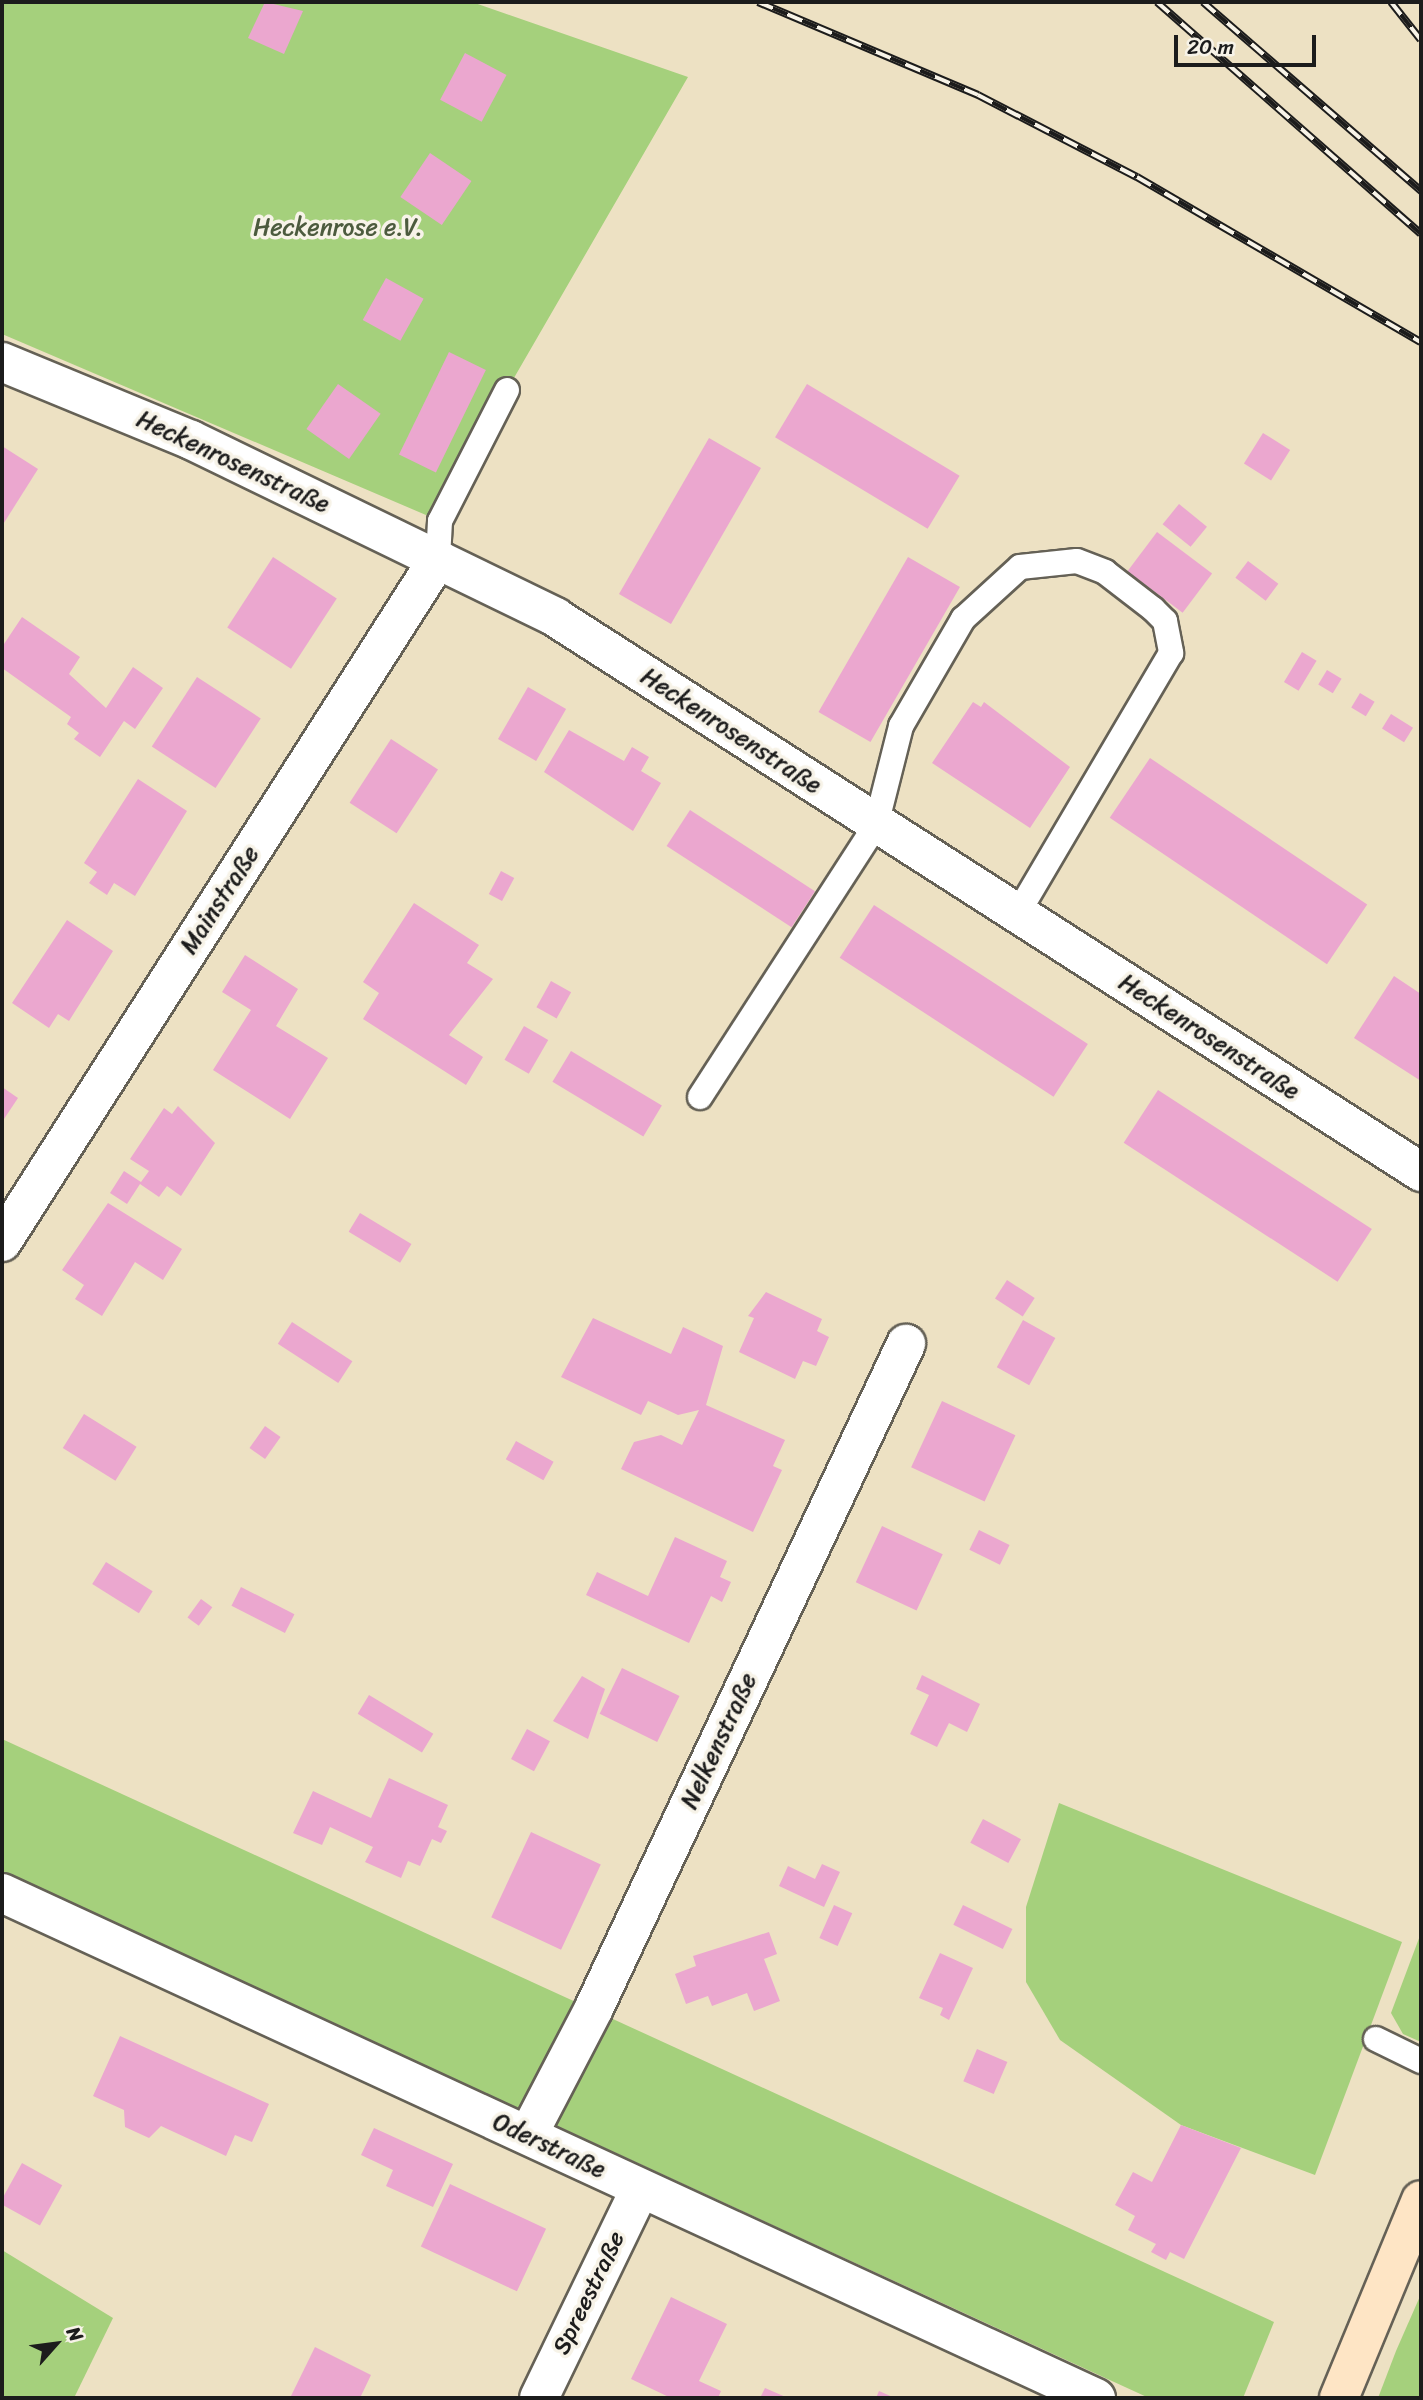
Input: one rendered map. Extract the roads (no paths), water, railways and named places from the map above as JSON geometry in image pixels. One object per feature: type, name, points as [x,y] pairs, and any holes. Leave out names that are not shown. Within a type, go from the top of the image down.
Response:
[{"type":"street","name":"Heckenrosenstraße","points":[[2,362],[191,440],[555,617],[1421,1172]]},
{"type":"street","name":"Mainstraße","points":[[2,1242],[438,559]]},
{"type":"street","name":"Nelkenstraße","points":[[528,2135],[594,2008],[906,1344]]},
{"type":"street","name":"Oderstraße","points":[[2,1893],[1096,2398]]},
{"type":"street","name":"Spreestraße","points":[[539,2398],[640,2189]]},
{"type":"street","points":[[1339,2398],[1421,2200]]},
{"type":"lane","points":[[438,559],[440,521],[507,390]]},
{"type":"lane","points":[[700,1097],[876,825],[901,726],[985,592],[1004,575],[1045,560],[1105,572],[1165,621],[1171,653],[1017,914]]},
{"type":"lane","points":[[1376,2039],[1421,2061]]},
{"type":"railway","points":[[758,2],[978,95],[1137,177],[1421,342]]},
{"type":"railway","points":[[1157,2],[1421,234]]},
{"type":"railway","points":[[1203,2],[1421,191]]},
{"type":"railway","points":[[1391,2],[1421,40]]},
{"type":"park label","name":"Heckenrose e.V.","points":[[338,228]]}]
